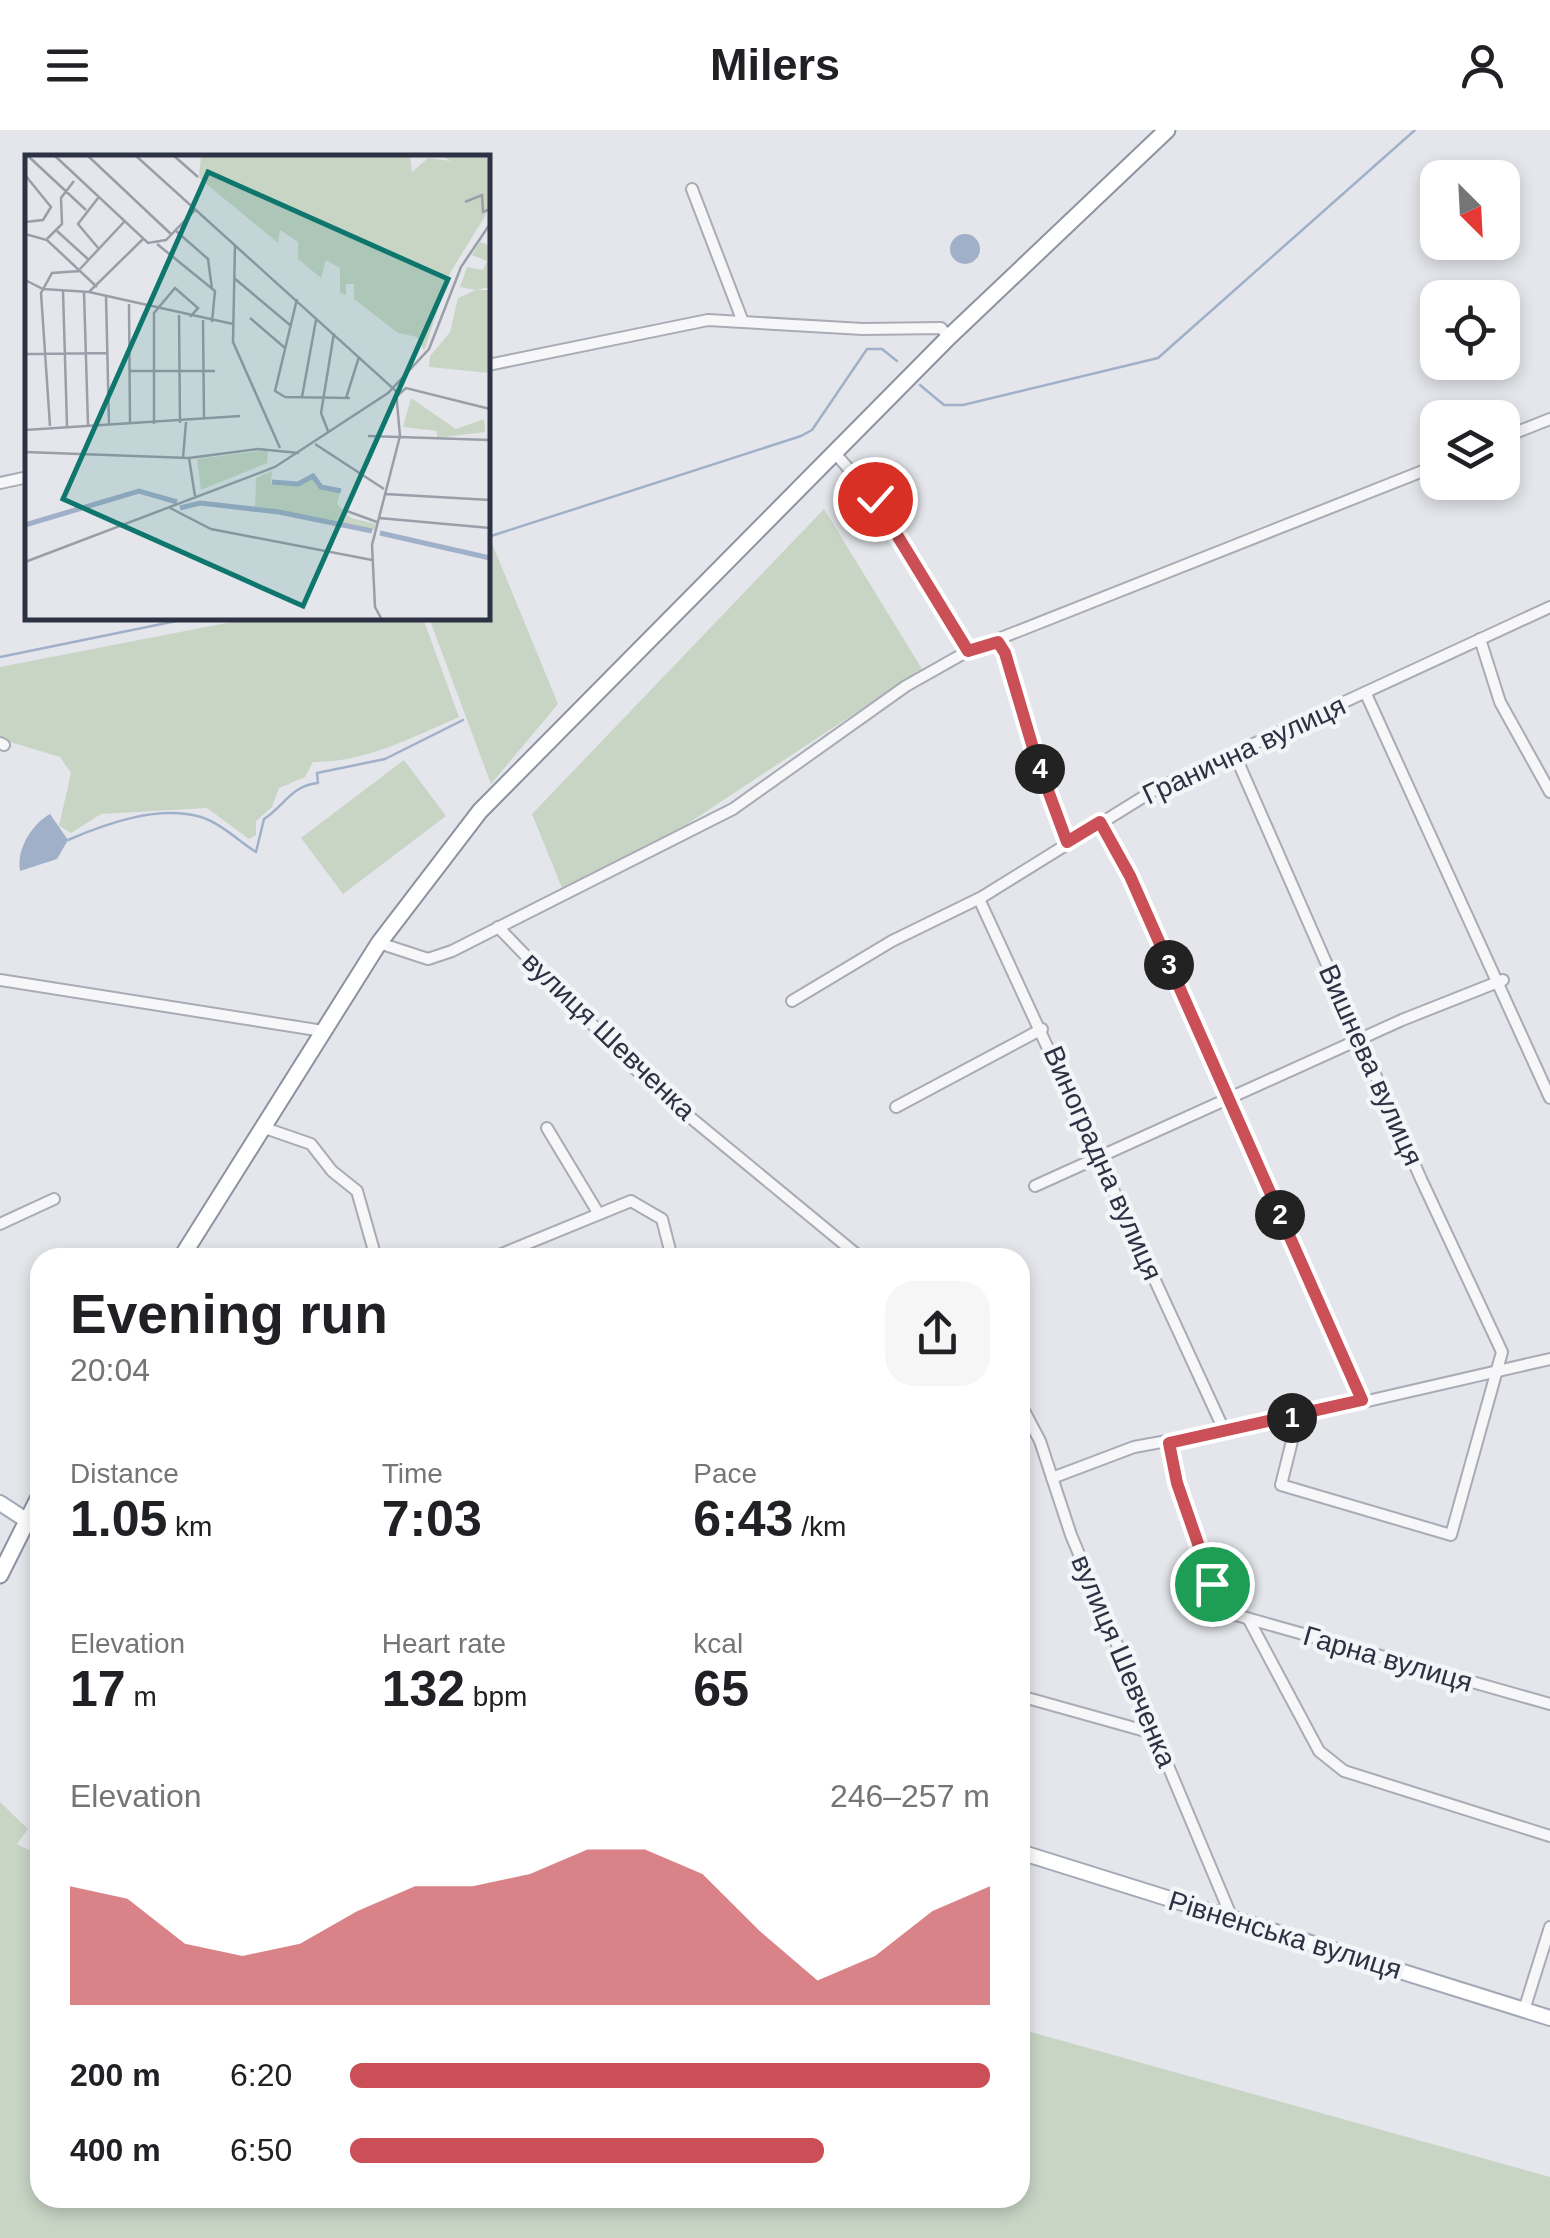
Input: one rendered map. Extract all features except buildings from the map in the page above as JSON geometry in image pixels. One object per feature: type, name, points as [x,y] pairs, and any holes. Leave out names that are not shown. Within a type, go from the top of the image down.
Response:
[{"type":"highway","points":[[187,1248],[380,943],[480,812],[949,337],[1167,130]]},
{"type":"highway","points":[[0,1576],[30,1528]]},
{"type":"main road","points":[[0,1503],[30,1524]]},
{"type":"main road","name":"Рівненська вулиця","points":[[1030,1855],[1550,2018]]},
{"type":"street","points":[[692,188],[743,322]]},
{"type":"street","points":[[490,364],[680,322],[941,328],[949,337]]},
{"type":"street","points":[[1520,431],[1550,419]]},
{"type":"street","points":[[834,452],[875,499],[968,651]]},
{"type":"street","points":[[380,943],[428,959],[734,808],[906,686],[968,651],[1420,472]]},
{"type":"street","points":[[0,483],[25,478]]},
{"type":"street","name":"Гранична вулиця","points":[[792,1001],[892,941],[979,899],[1156,789],[1550,606]]},
{"type":"street","points":[[1480,639],[1500,702],[1550,792]]},
{"type":"street","points":[[998,642],[1012,666],[1036,758],[1067,842]]},
{"type":"street","points":[[1366,694],[1550,1098]]},
{"type":"street","name":"Вишнева вулиця","points":[[1236,755],[1360,1042],[1502,1352],[1451,1535],[1281,1485],[1298,1417]]},
{"type":"street","points":[[1100,822],[1130,876],[1362,1400]]},
{"type":"street","name":"Виноградна вулиця","points":[[979,899],[1042,1028],[1224,1430]]},
{"type":"street","name":"вулиця Шевченка","points":[[498,927],[651,1085],[849,1248]]},
{"type":"street","points":[[0,980],[323,1031]]},
{"type":"street","points":[[1035,1186],[1500,981]]},
{"type":"street","points":[[896,1107],[1042,1028]]},
{"type":"street","points":[[262,1127],[311,1144],[332,1171],[357,1191],[373,1248]]},
{"type":"street","points":[[547,1128],[597,1211]]},
{"type":"street","points":[[0,1224],[54,1199]]},
{"type":"street","points":[[517,1248],[597,1211],[632,1200],[662,1219],[669,1248]]},
{"type":"street","points":[[1052,1478],[1134,1447],[1298,1417],[1550,1359]]},
{"type":"street","name":"вулиця Шевченка","points":[[1030,1427],[1071,1535],[1232,1918]]},
{"type":"street","name":"Гарна вулиця","points":[[1169,1443],[1177,1483],[1219,1602],[1229,1614],[1550,1704]]},
{"type":"street","points":[[1250,1620],[1319,1750],[1344,1771],[1550,1836]]},
{"type":"street","points":[[1030,1699],[1156,1734]]},
{"type":"street","points":[[1524,2010],[1550,1927]]},
{"type":"green space","points":[[824,509],[922,669],[681,828],[562,888],[532,814]]},
{"type":"green space","points":[[490,538],[558,704],[491,784],[430,620],[490,620]]},
{"type":"green space","points":[[242,620],[424,620],[459,717],[370,753],[313,762],[305,777],[279,788],[272,807],[256,821],[256,835],[249,839],[207,808],[101,814],[71,833],[59,826],[71,773],[60,757],[0,739],[0,667]]},
{"type":"green space","points":[[404,760],[446,816],[343,894],[301,838]]},
{"type":"green space","points":[[0,1802],[28,1829],[17,1844],[30,1850],[30,2208],[1030,2208],[1030,2032],[1550,2177],[1550,2238],[0,2238]]},
{"type":"water","points":[[965,234],[979,243],[980,249],[971,263],[965,264],[951,255],[950,249],[959,235]]},
{"type":"water","points":[[50,814],[68,840],[57,859],[20,871],[20,854],[27,838]]},
{"type":"waterway","points":[[920,385],[944,405],[963,405],[1158,358],[1415,130]]},
{"type":"waterway","points":[[490,536],[801,436],[812,430],[867,349],[882,349],[897,361]]},
{"type":"waterway","points":[[0,657],[181,620]]},
{"type":"waterway","points":[[68,840],[133,818],[185,814],[215,823],[256,852],[264,819],[295,792],[318,783],[317,773],[385,759],[463,720]]},
{"type":"route","points":[[875,499],[968,651],[998,642],[1005,653],[1012,666],[1036,758],[1067,842],[1100,822],[1130,876],[1362,1400],[1169,1443],[1177,1483],[1212,1584]]}]
